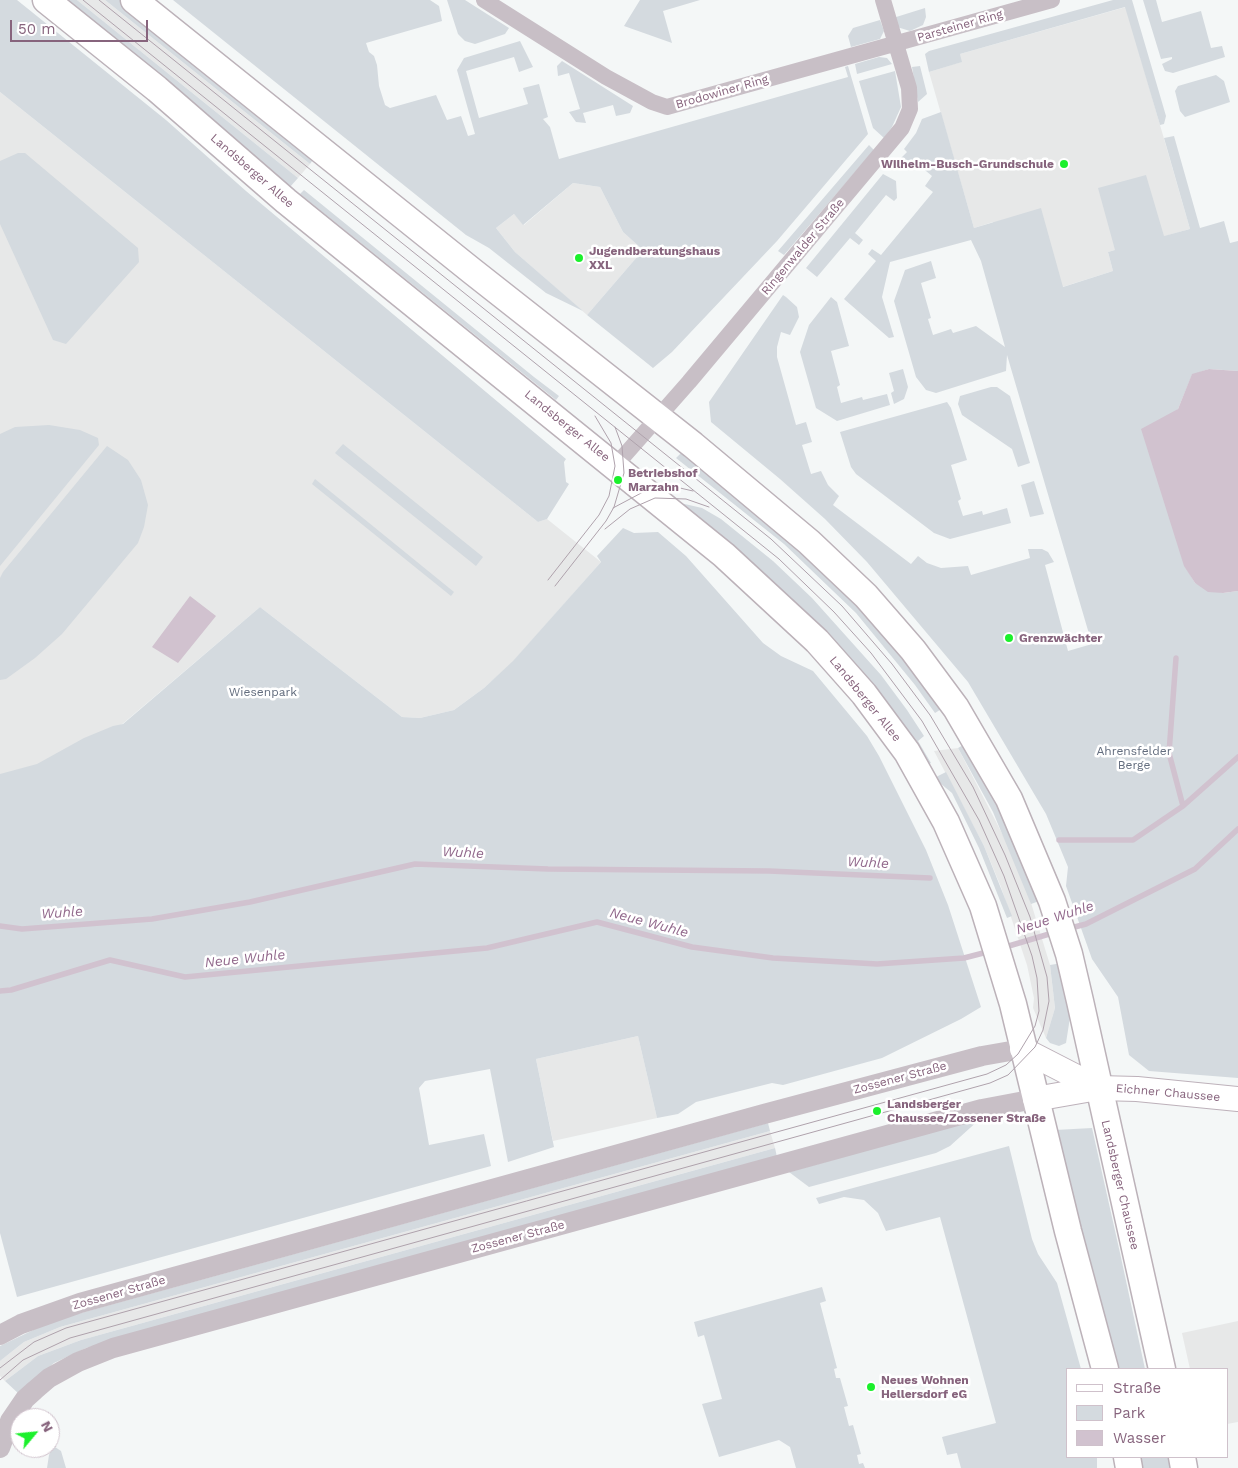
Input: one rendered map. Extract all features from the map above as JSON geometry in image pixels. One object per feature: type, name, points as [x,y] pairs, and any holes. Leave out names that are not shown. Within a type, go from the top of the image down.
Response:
[{"type":"main road","name":"Landsberger Allee","points":[[46,0],[156,89],[286,201],[615,466],[777,602],[817,641],[864,694],[907,752],[946,822],[971,875],[990,929],[1002,966],[1022,1049]]},
{"type":"main road","points":[[134,0],[656,417]]},
{"type":"main road","name":"Landsberger Chaussee","points":[[656,417],[809,542],[866,596],[913,650],[956,708],[1000,784],[1034,855],[1052,901],[1069,954],[1080,1001],[1084,1086],[1162,1368]]},
{"type":"main road","points":[[1022,1049],[1084,1086]]},
{"type":"main road","points":[[1022,1049],[1105,1368]]},
{"type":"main road","name":"Zossener Straße","points":[[1035,1098],[1084,1086]]},
{"type":"main road","name":"Eichner Chaussee","points":[[1084,1086],[1238,1099]]},
{"type":"street","name":"Brodowiner Ring","points":[[484,0],[606,77],[652,102],[667,107],[896,44]]},
{"type":"street","name":"Ringenwalder Straße","points":[[615,466],[656,417],[689,382],[902,128],[910,109],[910,97],[883,0]]},
{"type":"street","name":"Parsteiner Ring","points":[[896,44],[1052,0]]},
{"type":"street","name":"Zossener Straße","points":[[0,1335],[21,1324],[80,1303],[770,1113],[975,1058],[1022,1049]]},
{"type":"street","name":"Zossener Straße","points":[[0,1448],[5,1419],[25,1399],[49,1378],[78,1362],[112,1348],[982,1109],[1035,1098]]},
{"type":"shaded area","points":[[77,0],[105,0],[310,164],[298,178]]},
{"type":"shaded area","name":"Wilhelm-Busch-Grundschule","points":[[1126,7],[1190,229],[1108,252],[1113,271],[1015,302],[993,222],[974,228],[929,72],[961,62],[960,54]]},
{"type":"shaded area","points":[[0,92],[538,522],[547,519],[601,562],[512,663],[484,688],[454,710],[420,718],[402,717],[260,607],[47,788],[0,774]]},
{"type":"shaded area","points":[[573,183],[600,187],[623,232],[643,250],[587,315],[515,252],[496,228],[514,214],[524,225]]},
{"type":"shaded area","points":[[958,748],[1008,845],[1028,893],[1050,965],[1055,1008],[1046,1038],[1033,1008],[1034,998],[1027,965],[1001,887],[984,846],[934,751]]},
{"type":"shaded area","points":[[638,1036],[657,1118],[553,1141],[536,1059]]},
{"type":"shaded area","points":[[770,1131],[775,1148],[81,1340],[38,1356],[5,1381],[0,1376],[0,1361],[24,1342],[60,1327]]},
{"type":"shaded area","points":[[1238,1321],[1238,1422],[1228,1424],[1228,1368],[1190,1368],[1182,1333]]},
{"type":"green space","points":[[0,0],[17,0],[166,120],[246,191],[566,459],[564,462],[566,482],[569,484],[547,519],[538,522],[0,92]]},
{"type":"green space","points":[[64,0],[77,0],[298,178],[290,187]]},
{"type":"green space","points":[[105,0],[121,0],[315,157],[310,164]]},
{"type":"green space","points":[[173,0],[430,0],[439,6],[442,21],[366,43],[377,65],[379,86],[385,105],[390,108],[436,95],[447,120],[461,116],[468,136],[475,134],[457,70],[464,58],[520,41],[533,67],[519,72],[514,57],[466,71],[479,118],[528,104],[523,88],[539,84],[548,117],[543,119],[550,127],[559,159],[848,77],[845,67],[848,66],[868,134],[777,241],[672,352],[653,368],[587,315],[643,250],[623,232],[600,187],[573,183],[523,225],[514,214],[496,228],[515,252],[583,311],[546,293],[489,248],[466,235]]},
{"type":"green space","points":[[447,0],[465,0],[509,28],[505,34],[475,44],[465,41],[458,34]]},
{"type":"green space","points":[[640,0],[700,0],[663,11],[672,43],[624,26]]},
{"type":"green space","points":[[1113,0],[1132,0],[1166,116],[1164,124],[1160,125],[1125,7],[960,54],[962,62],[929,72],[925,54],[929,51]]},
{"type":"green space","points":[[1143,0],[1156,0],[1162,22],[1201,11],[1211,48],[1222,46],[1225,57],[1173,73],[1165,71],[1162,64],[1172,59],[1172,57],[1161,59]]},
{"type":"green space","points":[[925,8],[926,17],[923,25],[910,31],[897,27],[893,18]]},
{"type":"green space","points":[[880,20],[884,31],[880,39],[851,47],[848,36],[853,28]]},
{"type":"green space","points":[[879,57],[887,58],[892,64],[857,74],[855,64]]},
{"type":"green space","points":[[562,61],[633,106],[630,113],[616,116],[613,105],[583,113],[586,123],[576,122],[569,112],[580,109],[569,73],[558,76],[557,66]]},
{"type":"green space","points":[[920,66],[927,94],[918,102],[912,67]]},
{"type":"green space","points":[[895,71],[901,107],[892,127],[884,138],[873,128],[859,81]]},
{"type":"green space","points":[[1216,75],[1224,81],[1230,102],[1185,117],[1180,111],[1175,91],[1178,86]]},
{"type":"green space","name":"Ahrensfelder Berge","points":[[941,112],[974,228],[1041,208],[1063,287],[1113,271],[1108,252],[1115,250],[1098,188],[1146,175],[1164,236],[1190,229],[1164,138],[1174,136],[1200,228],[1224,221],[1230,243],[1238,241],[1238,371],[1209,369],[1192,375],[1178,409],[1151,456],[1185,566],[1195,583],[1223,593],[1238,591],[1238,1078],[1149,1071],[1129,1055],[1118,997],[1092,959],[1066,886],[1068,867],[1046,814],[968,682],[867,562],[825,519],[711,422],[709,402],[783,295],[797,307],[799,317],[790,335],[781,332],[777,347],[777,357],[796,425],[806,422],[812,442],[802,445],[811,474],[821,471],[828,485],[839,496],[833,505],[911,564],[918,556],[927,563],[941,568],[968,566],[971,575],[1030,558],[1028,549],[1042,549],[1048,552],[1054,562],[1045,565],[1068,651],[1092,644],[1007,355],[1006,371],[936,393],[926,390],[916,377],[894,301],[905,270],[931,261],[936,278],[921,283],[931,318],[928,319],[933,335],[951,329],[953,333],[976,326],[1005,347],[981,261],[971,240],[890,262],[882,297],[894,337],[889,338],[844,299],[876,261],[868,254],[872,249],[881,255],[933,192],[925,186],[932,176],[914,161],[907,169],[898,161],[907,152],[904,149],[916,133],[922,119]]},
{"type":"green space","points":[[869,145],[874,150],[784,255],[778,251]]},
{"type":"green space","points":[[18,153],[25,153],[138,248],[139,262],[66,344],[53,340],[0,224],[0,161]]},
{"type":"green space","points":[[883,174],[896,181],[897,198],[894,201],[886,195],[855,233],[863,240],[859,245],[850,238],[817,277],[806,268]]},
{"type":"green space","points":[[304,190],[559,396],[556,400],[300,194]]},
{"type":"green space","points":[[831,297],[837,302],[849,346],[831,351],[840,385],[837,387],[841,403],[862,397],[863,400],[887,394],[890,405],[837,421],[816,408],[800,352],[809,325]]},
{"type":"green space","points":[[903,369],[908,387],[904,399],[894,404],[891,393],[894,391],[889,373]]},
{"type":"green space","points":[[997,387],[1010,396],[1030,463],[1018,467],[1012,449],[962,415],[958,404],[960,396]]},
{"type":"green space","points":[[947,402],[951,408],[967,460],[951,465],[961,499],[958,501],[963,516],[982,511],[983,515],[1007,508],[1011,523],[950,539],[934,533],[856,474],[851,467],[840,432]]},
{"type":"green space","points":[[49,425],[80,430],[98,438],[99,445],[0,566],[0,434],[15,427]]},
{"type":"green space","points":[[343,444],[483,557],[476,566],[335,453]]},
{"type":"green space","points":[[107,446],[128,460],[141,480],[148,505],[144,527],[138,543],[62,634],[35,658],[6,679],[0,680],[0,578]]},
{"type":"green space","points":[[682,452],[783,533],[869,614],[943,708],[935,713],[915,685],[856,613],[784,544],[676,458]]},
{"type":"green space","points":[[315,479],[454,592],[451,596],[312,484]]},
{"type":"green space","points":[[1034,481],[1044,514],[1030,517],[1021,485]]},
{"type":"green space","points":[[676,502],[702,508],[721,519],[773,561],[812,598],[881,675],[907,710],[924,736],[918,741],[931,763],[926,765]]},
{"type":"green space","name":"Wiesenpark","points":[[623,528],[634,533],[658,532],[686,556],[763,643],[781,656],[813,671],[867,736],[926,850],[948,905],[981,1007],[961,1019],[882,1058],[783,1085],[772,1083],[696,1102],[678,1114],[657,1118],[638,1036],[536,1059],[554,1147],[508,1162],[490,1069],[425,1081],[419,1088],[429,1145],[484,1134],[491,1166],[17,1297],[0,1233],[0,774],[37,764],[84,738],[123,724],[260,607],[402,717],[420,718],[454,710],[484,688],[513,661],[601,562],[597,556]]},
{"type":"green space","points":[[967,743],[983,769],[1042,900],[1031,904],[993,812],[958,748]]},
{"type":"green space","points":[[946,772],[984,846],[1012,916],[1007,918],[979,848],[952,793],[934,778]]},
{"type":"green space","points":[[1062,963],[1071,1011],[1066,1043],[1059,1046],[1050,1043],[1046,1038],[1055,1008],[1050,965]]},
{"type":"green space","points":[[980,1119],[950,1146],[936,1153],[809,1187],[789,1172]]},
{"type":"green space","points":[[768,1123],[770,1131],[60,1327],[24,1342],[0,1361],[0,1346],[52,1321]]},
{"type":"green space","points":[[1092,1128],[1145,1368],[1116,1368],[1055,1130]]},
{"type":"green space","points":[[1009,1146],[1032,1239],[1038,1254],[1057,1283],[1081,1368],[1066,1368],[1066,1458],[1097,1458],[1097,1468],[961,1468],[957,1453],[947,1455],[942,1437],[996,1423],[940,1217],[886,1231],[878,1213],[864,1200],[844,1197],[819,1204],[816,1198]]},
{"type":"green space","points":[[775,1148],[777,1157],[86,1348],[54,1363],[19,1394],[5,1381],[38,1356],[81,1340]]},
{"type":"green space","points":[[822,1287],[826,1301],[820,1303],[837,1368],[834,1369],[836,1378],[840,1378],[848,1406],[844,1407],[849,1426],[853,1425],[861,1454],[857,1455],[859,1464],[863,1463],[865,1468],[796,1468],[790,1447],[779,1440],[719,1457],[702,1404],[722,1399],[704,1335],[698,1337],[694,1322]]},
{"type":"green space","points":[[61,1451],[66,1468],[47,1468],[49,1458],[60,1458]]},
{"type":"green space","points":[[1136,1458],[1173,1458],[1176,1468],[1138,1468]]},
{"type":"water","points":[[1209,369],[1238,371],[1238,591],[1223,593],[1208,592],[1195,583],[1184,566],[1141,429],[1178,409],[1192,374]]},
{"type":"water","points":[[190,596],[216,616],[178,663],[152,647]]},
{"type":"waterway","points":[[1176,658],[1169,753],[1183,806]]},
{"type":"waterway","name":"Wuhle","points":[[1059,840],[1133,840],[1183,806],[1238,757]]},
{"type":"waterway","name":"Neue Wuhle","points":[[1067,929],[1086,924],[1195,869],[1238,829]]},
{"type":"waterway","name":"Wuhle","points":[[0,926],[22,929],[152,919],[250,902],[415,864],[548,869],[769,871],[930,878]]},
{"type":"waterway","name":"Neue Wuhle","points":[[0,991],[11,990],[110,960],[185,977],[487,948],[597,922],[692,947],[773,958],[877,964],[964,958],[991,951]]},
{"type":"waterway","name":"Neue Wuhle","points":[[1002,948],[1056,932]]},
{"type":"tram line","points":[[0,1368],[34,1342],[66,1328],[987,1074],[1006,1065],[1018,1054],[1035,1026],[1039,1011],[1037,978],[1032,956],[1004,876],[979,820],[922,721],[871,653],[834,612],[779,559],[83,0]]},
{"type":"tram line","points":[[0,1380],[23,1360],[70,1338],[990,1083],[1008,1075],[1035,1047],[1043,1030],[1049,1001],[1047,977],[1030,917],[1005,855],[973,787],[930,715],[892,664],[842,606],[771,539],[99,0]]},
{"type":"tram line","points":[[548,580],[599,515],[609,496],[615,466],[611,443],[595,416]]},
{"type":"tram line","points":[[555,586],[606,521],[614,507],[624,473],[622,446],[615,427]]},
{"type":"tram line","points":[[613,508],[645,491],[680,488],[693,491]]},
{"type":"tram line","points":[[605,529],[630,509],[655,498],[686,499],[709,507]]},
{"type":"place","name":"Wilhelm-Busch-Grundschule","points":[[1064,164]]},
{"type":"place","name":"Jugendberatungshaus XXL","points":[[579,258]]},
{"type":"place","name":"Betriebshof Marzahn","points":[[618,480]]},
{"type":"place","name":"Grenzwächter","points":[[1009,638]]},
{"type":"place","name":"Landsberger Chaussee/Zossener Straße","points":[[877,1111]]},
{"type":"place","name":"Neues Wohnen Hellersdorf eG","points":[[871,1387]]}]
